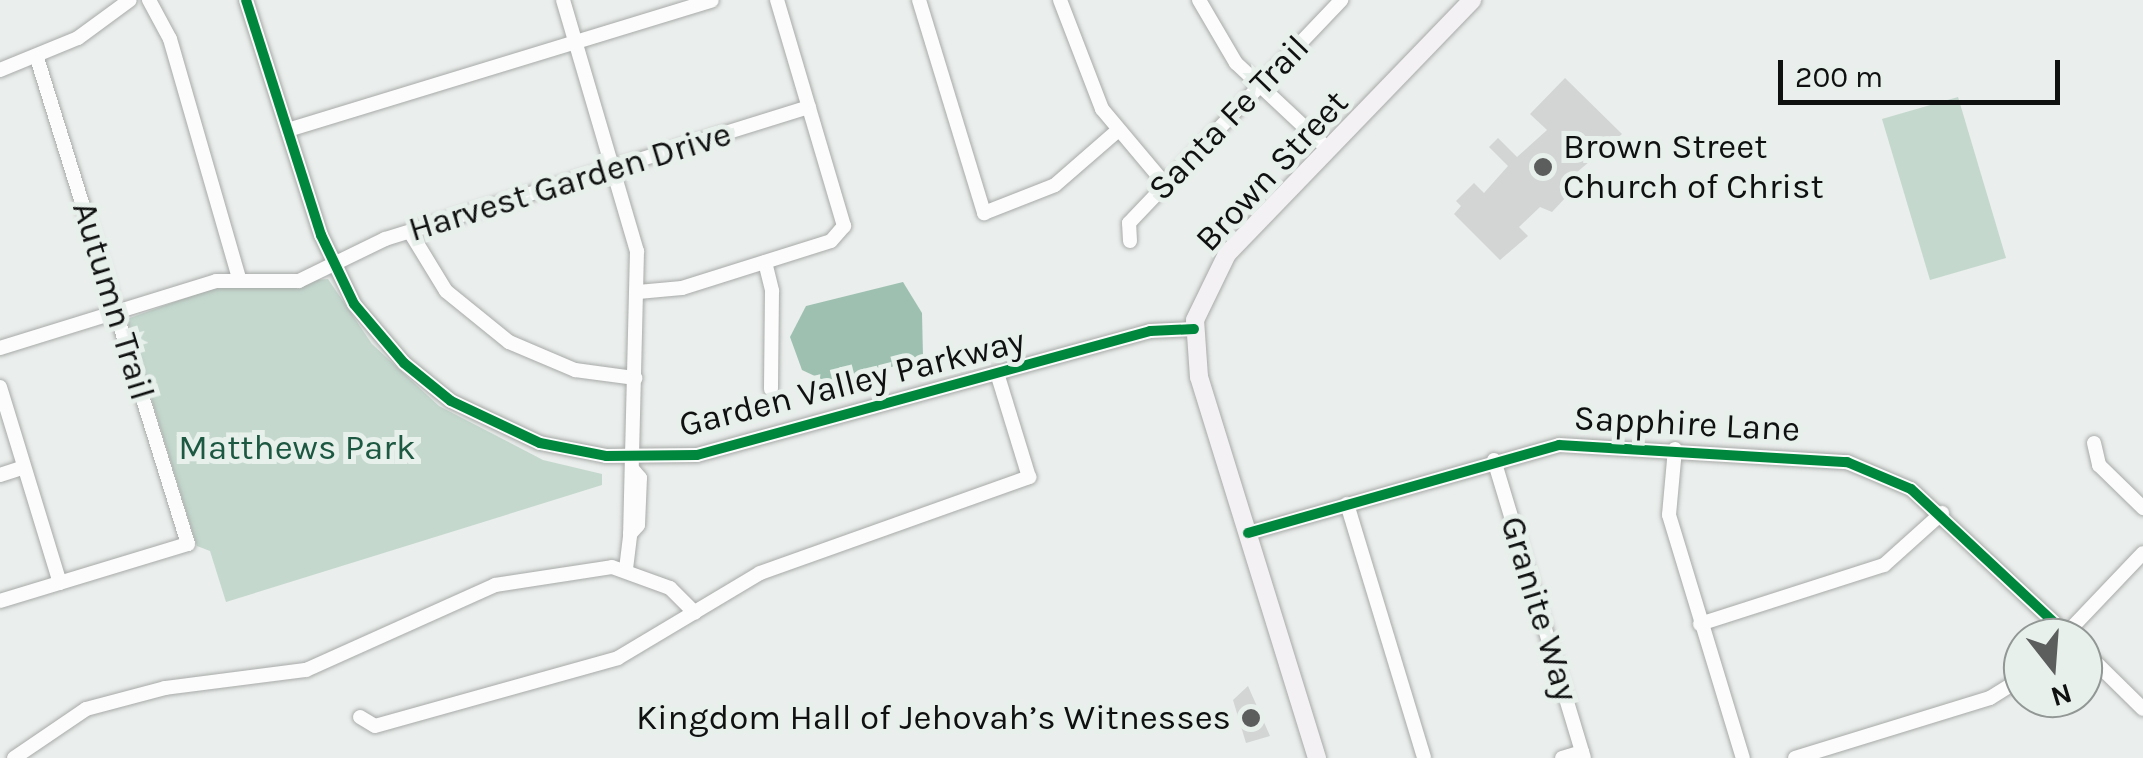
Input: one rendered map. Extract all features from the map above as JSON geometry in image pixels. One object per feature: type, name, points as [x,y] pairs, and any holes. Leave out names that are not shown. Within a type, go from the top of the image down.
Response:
[{"type":"main road","name":"Brown Street","points":[[1317,758],[1199,377],[1194,329],[1216,270],[1472,0]]},
{"type":"street","points":[[0,70],[37,58],[130,0]]},
{"type":"street","points":[[149,0],[170,39],[239,278]]},
{"type":"street","name":"Garden Valley Parkway","points":[[246,0],[334,265],[391,349],[466,412],[540,444],[634,464],[714,451],[998,376],[1150,331],[1194,329]]},
{"type":"street","points":[[563,0],[634,232],[638,292],[634,464],[626,569]]},
{"type":"street","points":[[288,130],[712,0]]},
{"type":"street","points":[[638,292],[765,262],[840,233],[844,219],[777,0]]},
{"type":"street","points":[[920,0],[984,213],[1055,185],[1116,132]]},
{"type":"street","points":[[1060,0],[1087,81],[1116,132],[1165,184]]},
{"type":"street","points":[[1200,0],[1222,48],[1328,150]]},
{"type":"street","name":"Santa Fe Trail","points":[[1130,240],[1129,223],[1342,0]]},
{"type":"street","name":"Autumn Trail","points":[[37,58],[188,544],[60,583]]},
{"type":"street","name":"Harvest Garden Drive","points":[[0,348],[239,278],[300,281],[410,232],[810,107]]},
{"type":"street","points":[[410,232],[446,290],[509,342],[574,370],[635,378]]},
{"type":"street","points":[[765,262],[773,300],[771,389]]},
{"type":"street","points":[[360,718],[375,726],[618,658],[760,573],[1028,477],[998,376]]},
{"type":"street","points":[[0,388],[60,583],[0,601]]},
{"type":"street","points":[[2094,443],[2099,465],[2143,508]]},
{"type":"street","name":"Sapphire Lane","points":[[1248,533],[1494,460],[1558,445],[1847,462],[1884,473],[1942,513],[2048,618]]},
{"type":"street","points":[[1675,449],[1670,515],[1743,758]]},
{"type":"street","name":"Granite Way","points":[[1494,460],[1583,755]]},
{"type":"street","points":[[0,475],[24,467]]},
{"type":"street","points":[[1347,504],[1424,758]]},
{"type":"street","points":[[1700,624],[1884,564],[1942,513]]},
{"type":"street","points":[[2084,618],[2143,552]]},
{"type":"street","points":[[14,758],[64,721],[117,698],[272,679],[352,652],[473,591],[594,567],[626,569],[670,588],[695,613]]},
{"type":"street","points":[[2103,670],[2143,709]]},
{"type":"street","points":[[1795,758],[1990,698],[2003,690]]},
{"type":"street","points":[[1562,758],[1583,755]]},
{"type":"green space","points":[[1958,97],[2006,258],[1930,280],[1882,119]]},
{"type":"green space","name":"Matthews Park","points":[[328,279],[372,344],[439,406],[543,460],[602,474],[602,485],[226,602],[210,551],[197,546],[127,319],[211,289]]},
{"type":"shaded area","points":[[903,282],[922,313],[923,357],[834,385],[802,370],[790,337],[806,306]]},
{"type":"building","name":"Brown Street Church of Christ","points":[[1565,78],[1622,134],[1563,184],[1567,196],[1552,212],[1540,207],[1519,227],[1528,236],[1500,260],[1454,214],[1461,206],[1456,201],[1474,183],[1484,193],[1508,166],[1489,147],[1498,138],[1517,157],[1547,130],[1530,114]]},
{"type":"building","name":"Kingdom Hall of Jehovah’s Witnesses","points":[[1248,686],[1270,736],[1246,743],[1233,700]]},
{"type":"cycle path","points":[[246,0],[321,235],[354,304],[404,363],[451,401],[540,443],[606,456],[697,455],[1150,331],[1194,329]]},
{"type":"cycle path","points":[[1248,533],[1559,445],[1847,462],[1911,489],[2050,618]]},
{"type":"place","name":"Brown Street Church of Christ","points":[[1543,167]]},
{"type":"place","name":"Kingdom Hall of Jehovah’s Witnesses","points":[[1251,718]]}]
